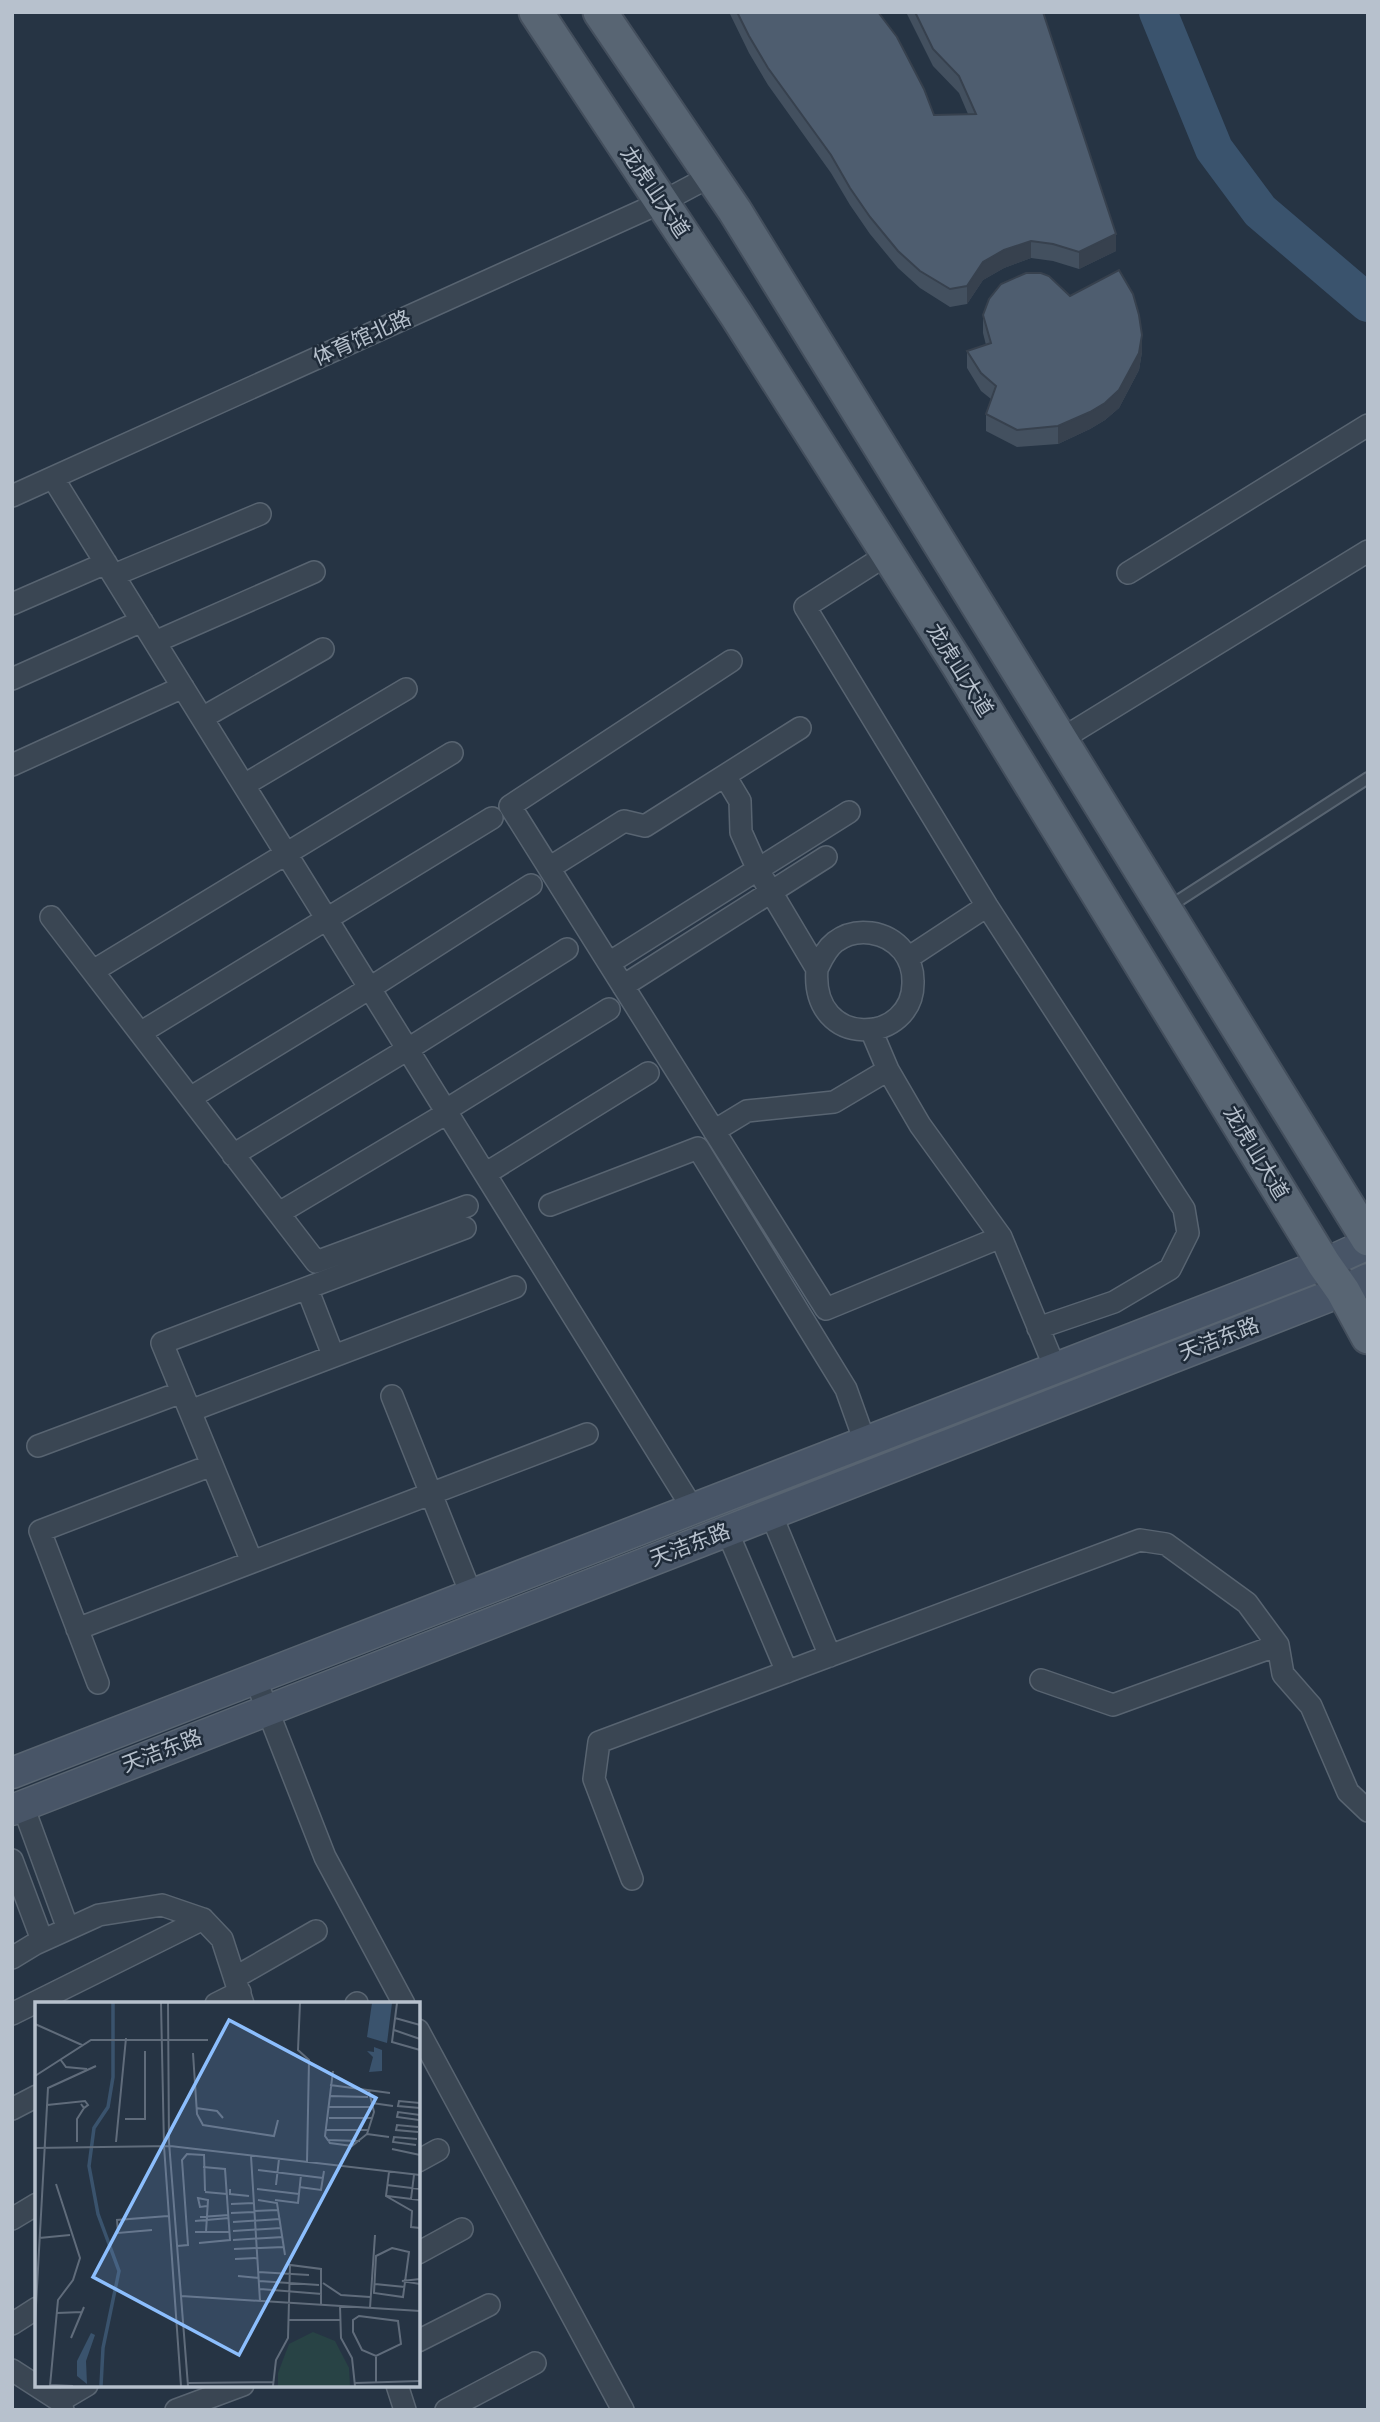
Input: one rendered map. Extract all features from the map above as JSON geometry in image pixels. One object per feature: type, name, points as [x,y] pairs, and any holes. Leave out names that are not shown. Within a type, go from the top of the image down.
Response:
[{"type":"main road","name":"龙虎山大道","points":[[536,12],[737,316],[888,554],[1324,1264],[1355,1285],[1368,1337]]},
{"type":"main road","points":[[600,12],[742,223],[1368,1241]]},
{"type":"main road","name":"天洁东路","points":[[12,1773],[1324,1264],[1368,1241]]},
{"type":"main road","name":"天洁东路","points":[[18,1808],[1355,1285]]},
{"type":"street","name":"体育馆北路","points":[[12,496],[662,202],[711,176]]},
{"type":"street","points":[[1128,573],[1368,425]]},
{"type":"street","points":[[53,478],[693,1508]]},
{"type":"street","points":[[12,604],[260,514]]},
{"type":"street","points":[[1060,740],[1368,551]]},
{"type":"street","points":[[888,554],[805,607],[987,906],[1184,1209],[1188,1233],[1170,1269],[1114,1302],[1038,1328]]},
{"type":"street","points":[[155,642],[314,572]]},
{"type":"street","points":[[12,679],[142,621]]},
{"type":"street","points":[[202,718],[323,649]]},
{"type":"street","points":[[731,661],[510,806],[826,1309],[1001,1237]]},
{"type":"street","points":[[12,765],[183,687]]},
{"type":"street","points":[[244,785],[406,688]]},
{"type":"street","points":[[549,868],[624,821],[645,826],[800,728]]},
{"type":"street","points":[[93,971],[452,753]]},
{"type":"street","points":[[725,776],[740,801],[741,832],[758,870],[817,969]]},
{"type":"street","points":[[608,963],[849,812]]},
{"type":"street","points":[[140,1033],[492,818]]},
{"type":"street","points":[[622,986],[826,857]]},
{"type":"street","points":[[190,1098],[531,885]]},
{"type":"street","points":[[908,958],[987,906]]},
{"type":"street","points":[[51,917],[316,1262],[467,1206]]},
{"type":"street","points":[[867,932],[884,936],[898,945],[908,958],[913,972],[914,988],[909,1003],[893,1021],[871,1030],[856,1030],[841,1024],[828,1014],[820,1001],[816,985],[817,969],[824,954],[836,942],[851,934],[867,932]]},
{"type":"street","points":[[233,1155],[567,949]]},
{"type":"street","points":[[279,1213],[609,1009]]},
{"type":"street","points":[[871,1030],[888,1070],[920,1125],[1001,1237],[1055,1368]]},
{"type":"street","points":[[714,1131],[747,1111],[834,1102],[888,1070]]},
{"type":"street","points":[[485,1174],[648,1073]]},
{"type":"street","points":[[550,1205],[698,1148],[846,1389],[865,1442]]},
{"type":"street","points":[[251,1562],[162,1343],[465,1228]]},
{"type":"street","points":[[38,1446],[333,1355],[515,1287]]},
{"type":"street","points":[[307,1288],[333,1355]]},
{"type":"street","points":[[392,1396],[471,1594]]},
{"type":"street","points":[[77,1629],[586,1434]]},
{"type":"street","points":[[98,1683],[40,1531],[212,1465]]},
{"type":"street","points":[[771,1514],[830,1656]]},
{"type":"street","points":[[727,1531],[787,1672]]},
{"type":"street","points":[[632,1879],[594,1779],[599,1742],[1139,1540],[1166,1544],[1247,1603],[1278,1645],[1283,1674],[1311,1706],[1348,1792],[1368,1811]]},
{"type":"street","points":[[1041,1680],[1113,1705],[1278,1645]]},
{"type":"street","points":[[255,1678],[270,1710],[325,1857],[403,2002]]},
{"type":"street","points":[[18,1808],[68,1929]]},
{"type":"street","points":[[12,1860],[42,1941]]},
{"type":"street","points":[[12,1958],[99,1914],[162,1906],[203,1919],[222,1939],[239,1991]]},
{"type":"street","points":[[36,2002],[203,1919]]},
{"type":"street","points":[[220,2002],[239,1991],[317,1931]]},
{"type":"street","points":[[12,2014],[35,2003]]},
{"type":"street","points":[[420,2034],[623,2410]]},
{"type":"street","points":[[12,2109],[35,2097]]},
{"type":"street","points":[[420,2160],[438,2150]]},
{"type":"street","points":[[12,2219],[35,2205]]},
{"type":"street","points":[[420,2252],[462,2229]]},
{"type":"street","points":[[420,2340],[489,2305]]},
{"type":"street","points":[[12,2324],[35,2309]]},
{"type":"street","points":[[446,2410],[535,2363]]},
{"type":"street","points":[[12,2371],[35,2387]]},
{"type":"street","points":[[35,2387],[61,2405],[84,2387]]},
{"type":"street","points":[[176,2410],[238,2387]]},
{"type":"street","points":[[398,2387],[405,2410]]},
{"type":"lane","points":[[1165,909],[1368,778]]},
{"type":"building","points":[[737,12],[878,12],[897,37],[924,89],[934,115],[976,114],[959,76],[933,49],[915,12],[1043,12],[1116,234],[1079,252],[1031,241],[1004,250],[983,262],[967,286],[950,289],[920,271],[898,251],[870,217],[831,155],[768,68]]},
{"type":"building","points":[[1119,270],[1133,294],[1142,335],[1139,353],[1119,390],[1090,412],[1058,426],[1017,430],[986,414],[996,386],[981,373],[967,351],[991,343],[983,315],[989,299],[1001,284],[1026,273],[1041,273],[1049,276],[1070,296]]},
{"type":"waterway","points":[[1158,12],[1214,149],[1260,211],[1368,303]]}]
